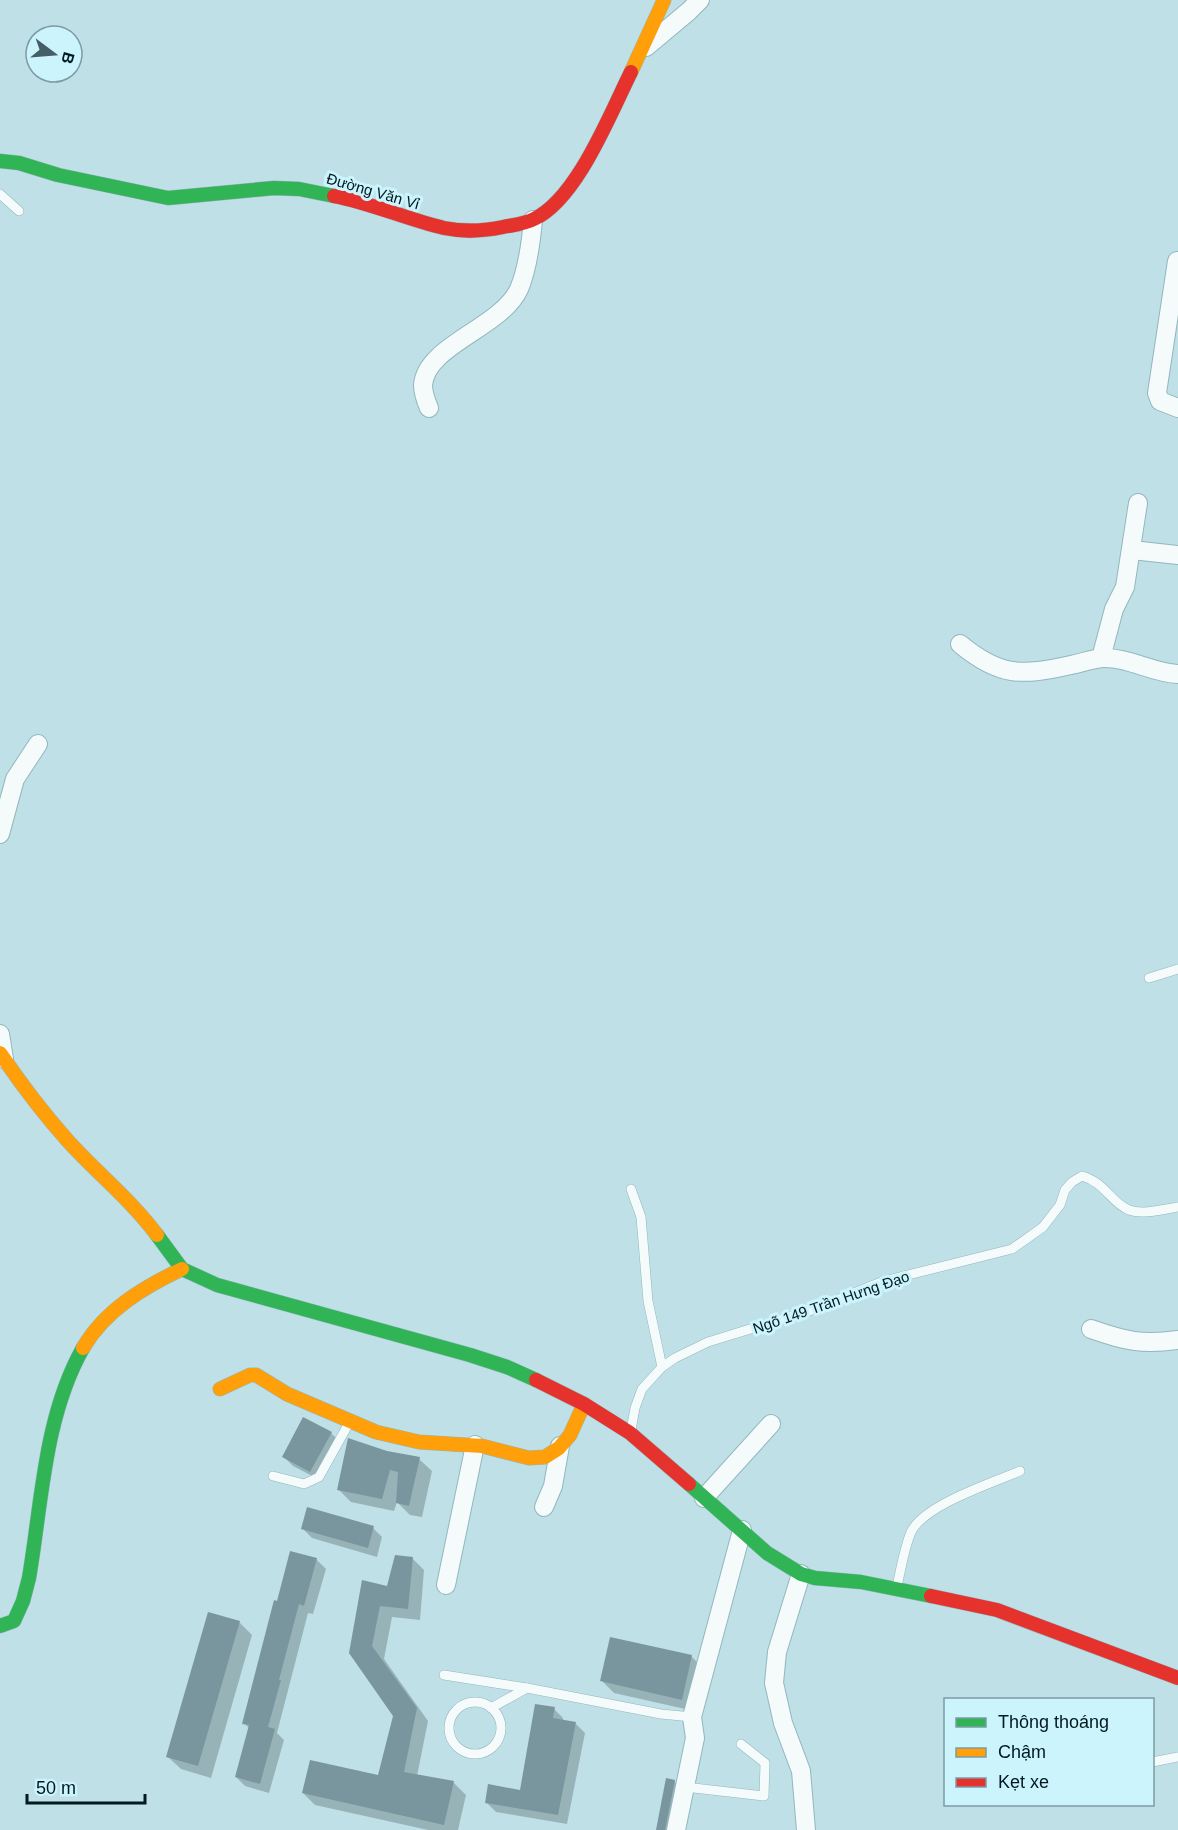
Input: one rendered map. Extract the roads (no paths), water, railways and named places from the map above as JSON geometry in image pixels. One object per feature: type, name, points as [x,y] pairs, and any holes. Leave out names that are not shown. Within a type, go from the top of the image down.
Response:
[{"type":"street","name":"Đường Văn Vỉ","points":[[0,161],[19,163],[58,176],[168,198],[274,188],[299,189],[323,192],[445,228],[475,231],[533,220],[552,208],[567,191],[586,161],[644,48],[664,0]]},
{"type":"street","points":[[644,48],[690,11],[700,0]]},
{"type":"street","points":[[429,408],[423,386],[429,370],[457,341],[479,329],[502,311],[519,289],[531,246],[533,220]]},
{"type":"street","points":[[1177,261],[1157,393],[1161,401],[1178,408]]},
{"type":"street","points":[[1101,658],[1114,609],[1125,587],[1138,503]]},
{"type":"street","points":[[1132,550],[1178,555]]},
{"type":"street","points":[[960,644],[979,660],[1014,672],[1046,670],[1101,658],[1129,662],[1168,674],[1178,674]]},
{"type":"street","points":[[0,834],[15,779],[38,744]]},
{"type":"street","points":[[0,1034],[2,1056],[31,1098],[69,1142],[144,1218],[182,1269],[217,1285],[507,1367],[550,1386],[585,1404],[630,1432],[767,1553],[801,1574],[815,1578],[861,1582],[997,1610],[1178,1678]]},
{"type":"street","points":[[0,1626],[14,1621],[22,1602],[30,1570],[51,1433],[65,1384],[84,1345],[104,1320],[153,1282],[182,1269]]},
{"type":"street","points":[[1091,1329],[1133,1342],[1154,1343],[1178,1340]]},
{"type":"street","points":[[220,1389],[250,1375],[256,1375],[268,1385],[349,1423],[419,1442],[475,1445],[535,1460],[546,1457],[571,1434],[585,1404]]},
{"type":"street","points":[[704,1498],[771,1424]]},
{"type":"street","points":[[447,1585],[475,1445]]},
{"type":"street","points":[[544,1507],[554,1486],[560,1446]]},
{"type":"street","points":[[676,1830],[694,1738],[692,1718],[742,1530]]},
{"type":"street","points":[[801,1574],[777,1652],[774,1683],[783,1723],[801,1771],[806,1830]]},
{"type":"lane","points":[[0,194],[19,211]]},
{"type":"lane","points":[[1149,978],[1178,969]]},
{"type":"lane","name":"Ngõ 149 Trần Hưng Đạo","points":[[630,1432],[642,1389],[662,1367],[708,1342],[809,1311],[884,1281],[1011,1249],[1043,1227],[1060,1205],[1065,1190],[1082,1176],[1095,1180],[1120,1204],[1131,1210],[1178,1207]]},
{"type":"lane","points":[[631,1189],[641,1217],[648,1301],[662,1367]]},
{"type":"lane","points":[[273,1476],[304,1484],[319,1477],[349,1423]]},
{"type":"lane","points":[[897,1589],[912,1531],[924,1518],[954,1498],[1020,1471]]},
{"type":"lane","points":[[444,1675],[692,1718]]},
{"type":"lane","points":[[491,1708],[527,1688]]},
{"type":"lane","points":[[484,1703],[491,1708],[498,1716],[500,1724],[500,1734],[496,1742],[485,1752],[476,1754],[461,1750],[450,1737],[451,1716],[464,1704],[484,1703]]},
{"type":"lane","points":[[685,1787],[765,1796],[765,1763],[741,1743]]},
{"type":"lane","points":[[1154,1762],[1178,1757]]}]
